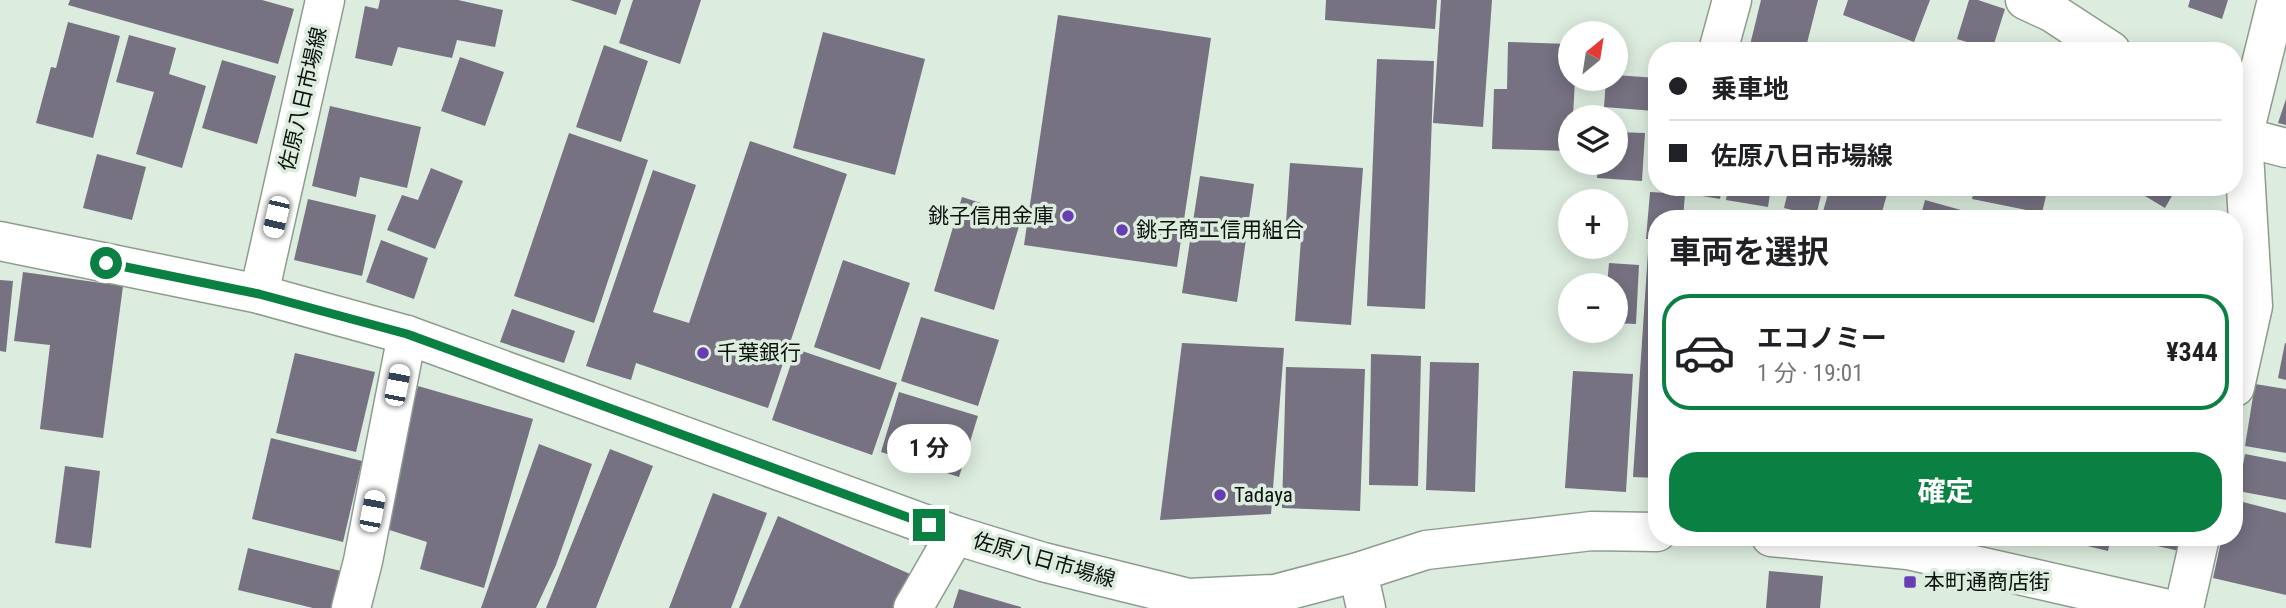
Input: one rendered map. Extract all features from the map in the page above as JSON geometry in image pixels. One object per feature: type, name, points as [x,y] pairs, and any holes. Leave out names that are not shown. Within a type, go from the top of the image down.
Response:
[{"type":"main road","name":"佐原八日市場線","points":[[325,0],[259,294],[407,334],[955,535],[1043,562],[1188,598],[1362,590],[1426,550],[1592,531],[1648,532]]},
{"type":"main road","points":[[1720,42],[1732,0]]},
{"type":"main road","points":[[2025,0],[2053,13],[2097,42]]},
{"type":"main road","points":[[2243,120],[2277,0]]},
{"type":"main road","points":[[2243,135],[2286,148]]},
{"type":"main road","points":[[2243,183],[2253,306],[2243,351]]},
{"type":"main road","points":[[0,241],[259,294]]},
{"type":"main road","points":[[351,608],[363,561],[407,334]]},
{"type":"main road","points":[[913,608],[955,535]]},
{"type":"main road","points":[[1866,546],[1908,550],[2164,608]]},
{"type":"main road","points":[[2184,608],[2198,546]]},
{"type":"building","points":[[70,0],[262,0],[294,9],[278,64],[68,5]]},
{"type":"building","points":[[380,0],[458,0],[503,10],[495,47],[457,40],[452,58],[398,47],[392,66],[355,58],[365,6],[378,9]]},
{"type":"building","points":[[570,0],[621,0],[616,15]]},
{"type":"building","points":[[633,0],[701,0],[680,64],[619,43]]},
{"type":"building","points":[[1326,0],[1437,0],[1435,29],[1325,20]]},
{"type":"building","points":[[1441,0],[1492,0],[1483,127],[1433,123]]},
{"type":"building","points":[[1761,0],[1818,0],[1807,42],[1751,42]]},
{"type":"building","points":[[1848,0],[1930,0],[1914,42],[1843,15]]},
{"type":"building","points":[[1969,0],[1978,0],[2005,9],[1995,42],[1967,42],[1957,39]]},
{"type":"building","points":[[2190,0],[2228,0],[2222,19],[2188,7]]},
{"type":"building","points":[[1058,15],[1211,38],[1177,267],[1024,245]]},
{"type":"building","points":[[68,22],[120,36],[93,138],[36,123],[51,67],[56,68]]},
{"type":"building","points":[[823,32],[925,59],[895,175],[793,148]]},
{"type":"building","points":[[129,35],[176,48],[169,74],[206,86],[182,168],[136,154],[154,92],[116,82]]},
{"type":"building","points":[[1508,42],[1558,44],[1558,91],[1574,91],[1574,105],[1558,105],[1558,151],[1492,149],[1494,89],[1507,89]]},
{"type":"building","points":[[604,45],[648,61],[621,142],[576,127]]},
{"type":"building","points":[[460,57],[504,72],[485,126],[441,111]]},
{"type":"building","points":[[1377,59],[1434,61],[1425,309],[1367,306]]},
{"type":"building","points":[[222,60],[276,76],[257,144],[202,128]]},
{"type":"building","points":[[1628,76],[1648,77],[1648,111],[1628,109],[1628,105],[1604,105],[1605,91],[1628,91]]},
{"type":"building","points":[[2286,99],[2286,125],[2278,123]]},
{"type":"building","points":[[330,106],[421,127],[407,188],[360,177],[356,197],[312,186]]},
{"type":"building","points":[[1628,132],[1645,133],[1642,181],[1597,178],[1597,175],[1628,175]]},
{"type":"building","points":[[569,133],[648,160],[594,323],[514,296]]},
{"type":"building","points":[[750,141],[847,174],[768,408],[636,363],[631,380],[586,366],[653,170],[696,185],[653,312],[689,323]]},
{"type":"building","points":[[97,154],[146,167],[132,220],[83,208]]},
{"type":"building","points":[[1290,163],[1363,168],[1351,325],[1295,321],[1301,239],[1285,238]]},
{"type":"building","points":[[431,168],[463,181],[435,249],[387,230],[402,195],[418,200]]},
{"type":"building","points":[[1200,176],[1254,184],[1237,302],[1182,293]]},
{"type":"building","points":[[1650,196],[1685,196],[1684,210],[1648,210]]},
{"type":"building","points":[[1727,196],[1770,196],[1768,207],[1726,200]]},
{"type":"building","points":[[1787,196],[1821,196],[1817,210],[1784,208]]},
{"type":"building","points":[[1827,196],[1886,196],[1883,210],[1823,210]]},
{"type":"building","points":[[1973,196],[2046,196],[2043,210],[2027,210],[1972,199]]},
{"type":"building","points":[[2145,196],[2172,196],[2165,208]]},
{"type":"building","points":[[962,197],[1022,216],[994,310],[934,291]]},
{"type":"building","points":[[308,199],[376,215],[362,276],[294,260]]},
{"type":"building","points":[[1925,200],[1961,210],[1922,210]]},
{"type":"building","points":[[381,240],[428,258],[414,299],[366,282]]},
{"type":"building","points":[[1648,252],[1648,478],[1633,477]]},
{"type":"building","points":[[843,260],[910,283],[880,370],[814,347]]},
{"type":"building","points":[[1609,263],[1639,265],[1636,324],[1628,324],[1628,273],[1608,273]]},
{"type":"building","points":[[23,272],[123,286],[103,438],[40,429],[50,345],[14,341]]},
{"type":"building","points":[[0,280],[13,281],[6,352],[0,351]]},
{"type":"building","points":[[512,309],[575,331],[564,363],[500,342]]},
{"type":"building","points":[[921,317],[999,340],[978,406],[901,381]]},
{"type":"building","points":[[1182,343],[1284,348],[1271,514],[1160,520]]},
{"type":"building","points":[[2286,343],[2286,380],[2278,378]]},
{"type":"building","points":[[796,349],[897,383],[872,455],[772,420]]},
{"type":"building","points":[[295,353],[375,372],[356,452],[276,433]]},
{"type":"building","points":[[1371,354],[1421,356],[1418,486],[1369,485]]},
{"type":"building","points":[[1430,362],[1479,363],[1475,492],[1426,490]]},
{"type":"building","points":[[1286,367],[1365,369],[1360,511],[1282,508]]},
{"type":"building","points":[[1573,371],[1633,374],[1626,492],[1565,488]]},
{"type":"building","points":[[2255,384],[2286,389],[2286,453],[2245,446]]},
{"type":"building","points":[[418,386],[533,419],[484,588],[420,569],[427,542],[377,526]]},
{"type":"building","points":[[899,392],[978,416],[959,477],[881,452]]},
{"type":"building","points":[[271,438],[362,461],[343,542],[252,519]]},
{"type":"building","points":[[539,444],[592,464],[556,565],[536,608],[481,608]]},
{"type":"building","points":[[610,449],[653,466],[596,608],[546,608]]},
{"type":"building","points":[[2245,454],[2286,462],[2286,500],[2243,492]]},
{"type":"building","points":[[65,466],[100,471],[91,548],[55,543]]},
{"type":"building","points":[[713,493],[767,513],[731,608],[669,608]]},
{"type":"building","points":[[2243,502],[2286,513],[2286,595],[2213,578],[2220,546],[2243,546]]},
{"type":"building","points":[[778,516],[910,574],[896,608],[739,608]]},
{"type":"building","points":[[2087,546],[2109,546],[2108,551]]},
{"type":"building","points":[[2157,546],[2180,546],[2179,551]]},
{"type":"building","points":[[248,548],[349,573],[341,608],[313,608],[238,590]]},
{"type":"building","points":[[1769,571],[1823,576],[1820,608],[1766,608]]},
{"type":"building","points":[[959,589],[1021,607],[1021,608],[953,608]]},
{"type":"place","name":"銚子信用金庫","points":[[1068,216]]},
{"type":"place","name":"銚子商工信用組合","points":[[1122,230]]},
{"type":"place","name":"千葉銀行","points":[[703,353]]},
{"type":"place","name":"Tadaya","points":[[1220,495]]},
{"type":"place","name":"本町通商店街","points":[[1910,582]]},
{"type":"route","points":[[106,263],[259,294],[407,334],[929,525]]}]
